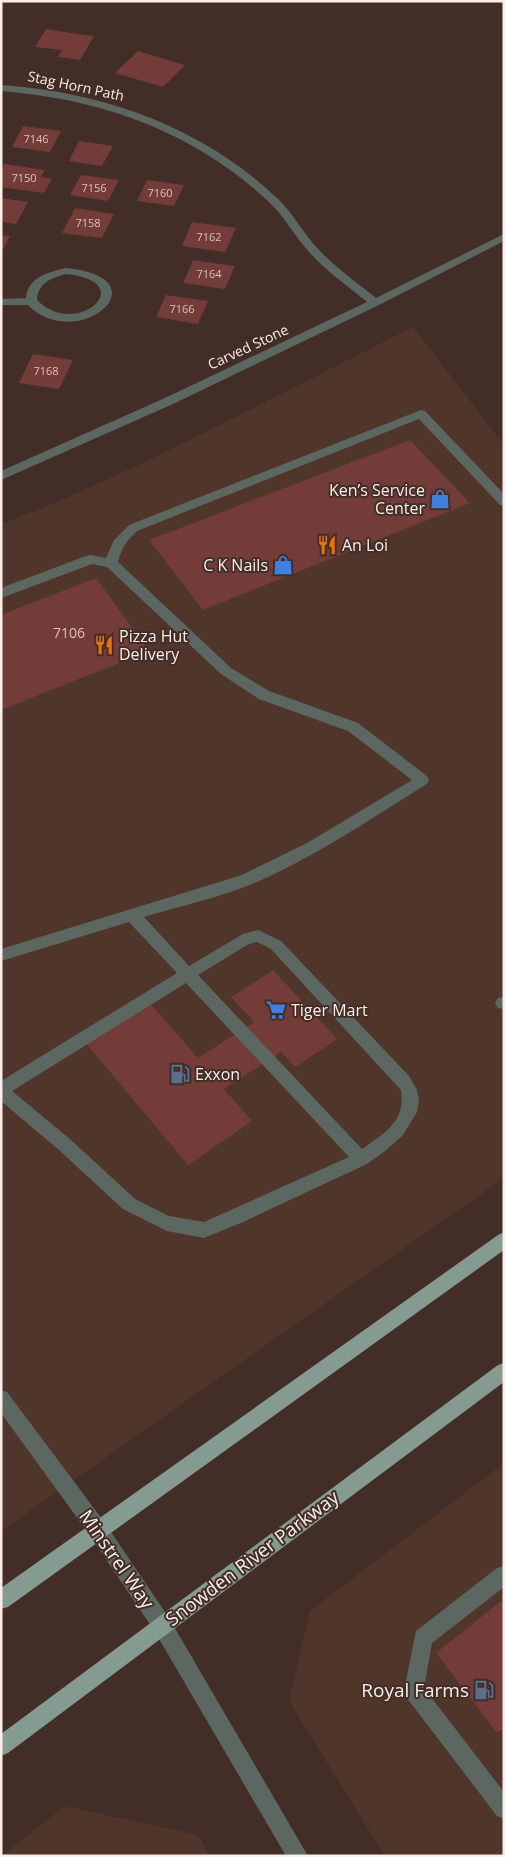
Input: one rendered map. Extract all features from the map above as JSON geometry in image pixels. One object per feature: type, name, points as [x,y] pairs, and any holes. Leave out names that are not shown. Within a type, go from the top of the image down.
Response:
[{"type":"main road","points":[[1,1600],[504,1240]]},
{"type":"main road","name":"Snowden River Parkway","points":[[1,1746],[504,1371]]},
{"type":"street","name":"Stag Horn Path","points":[[1,88],[55,94],[109,107],[169,128],[209,149],[242,173],[275,202],[318,256],[375,303]]},
{"type":"street","name":"Carved Stone","points":[[1,476],[169,401],[375,303],[504,237]]},
{"type":"street","points":[[66,272],[89,274],[99,279],[107,291],[107,298],[100,307],[89,314],[76,317],[61,318],[48,315],[37,309],[31,301],[33,288],[40,280],[52,274],[66,272]]},
{"type":"street","points":[[1,302],[31,301]]},
{"type":"street","points":[[111,563],[115,548],[123,536],[133,528],[420,414],[504,502]]},
{"type":"street","points":[[1,593],[91,559],[111,563],[226,671],[264,695],[353,728],[422,780],[333,835],[273,868],[246,880],[134,916],[1,955]]},
{"type":"street","points":[[134,916],[361,1159]]},
{"type":"street","points":[[258,936],[276,945],[409,1089],[411,1108],[401,1126],[361,1159],[204,1230],[167,1223],[129,1204],[1,1090],[188,973],[243,940],[258,936]]},
{"type":"street","name":"Minstrel Way","points":[[1,1398],[98,1530],[162,1625],[298,1856]]},
{"type":"street","points":[[504,1575],[423,1638],[414,1691],[504,1809]]},
{"type":"shaded area","points":[[413,327],[504,445],[504,1178],[1,1531],[1,524],[55,503],[156,457]]},
{"type":"shaded area","points":[[504,1463],[504,1856],[385,1856],[289,1701],[310,1611]]},
{"type":"shaded area","points":[[65,1806],[198,1835],[210,1856],[1,1856]]},
{"type":"building","points":[[46,29],[94,36],[80,60],[58,57],[62,50],[35,47]]},
{"type":"building","points":[[138,51],[185,65],[163,87],[115,73]]},
{"type":"building","points":[[23,126],[61,131],[50,152],[12,147]]},
{"type":"building","points":[[79,141],[113,146],[102,166],[69,161]]},
{"type":"building","points":[[4,164],[45,170],[41,177],[52,179],[44,193],[1,187],[1,170]]},
{"type":"building","points":[[81,175],[119,180],[108,201],[70,195]]},
{"type":"building","points":[[147,180],[184,185],[174,206],[137,201]]},
{"type":"building","points":[[1,198],[28,202],[16,224],[1,222]]},
{"type":"building","points":[[75,208],[114,214],[102,238],[62,233]]},
{"type":"building","points":[[192,222],[236,228],[225,252],[182,246]]},
{"type":"building","points":[[1,235],[10,236],[1,253]]},
{"type":"building","points":[[193,260],[235,266],[225,289],[183,283]]},
{"type":"building","points":[[166,295],[208,301],[198,324],[156,317]]},
{"type":"building","points":[[33,354],[73,360],[59,389],[19,383]]},
{"type":"building","points":[[410,440],[470,503],[203,610],[149,540]]},
{"type":"building","points":[[96,578],[149,651],[1,710],[1,615]]},
{"type":"building","name":"Exxon","points":[[273,970],[337,1039],[295,1067],[281,1052],[224,1089],[252,1121],[188,1165],[85,1042],[149,1002],[198,1058],[254,1022],[231,997]]},
{"type":"building","name":"Royal Farms","points":[[504,1599],[504,1728],[497,1733],[436,1653]]},
{"type":"place","name":"Ken’s Service Center","points":[[440,499]]},
{"type":"place","name":"An Loi","points":[[327,545]]},
{"type":"place","name":"C K Nails","points":[[283,565]]},
{"type":"place","name":"Pizza Hut Delivery","points":[[104,645]]},
{"type":"place","name":"Tiger Mart","points":[[276,1010]]},
{"type":"place","name":"Exxon","points":[[180,1074]]},
{"type":"place","name":"Royal Farms","points":[[484,1690]]}]
